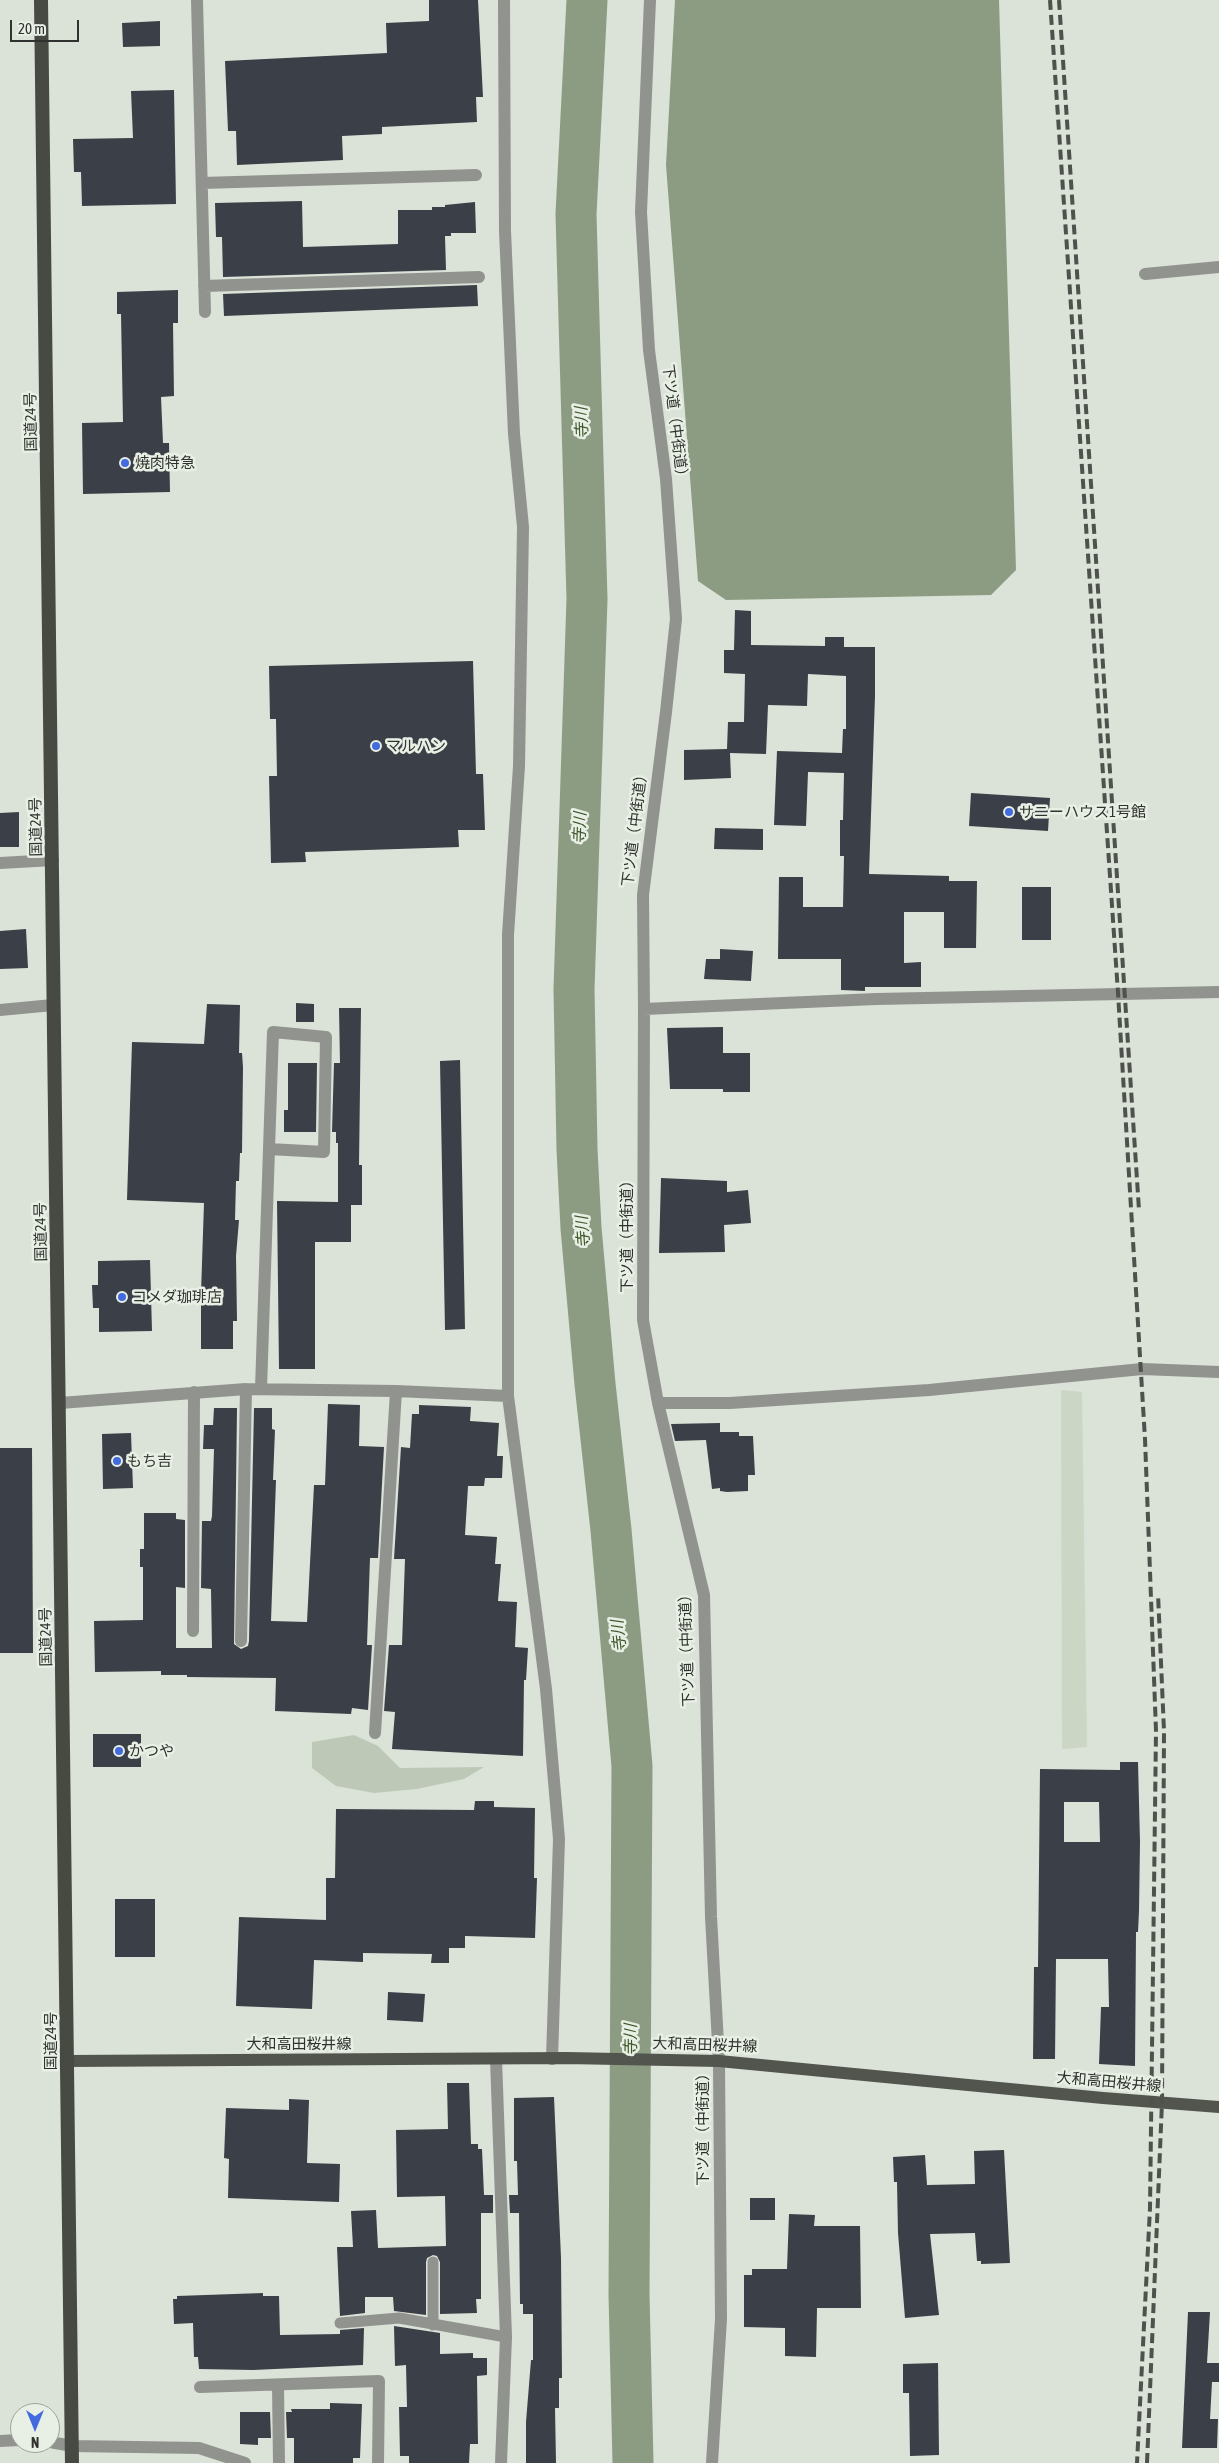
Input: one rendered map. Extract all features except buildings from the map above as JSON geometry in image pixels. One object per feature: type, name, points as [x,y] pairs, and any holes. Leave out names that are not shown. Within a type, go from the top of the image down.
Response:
[{"type":"highway","name":"国道24号","points":[[41,0],[72,2455]]},
{"type":"main road","name":"大和高田桜井線","points":[[67,2061],[567,2058],[701,2060],[1219,2107]]},
{"type":"street","points":[[197,0],[205,312]]},
{"type":"street","points":[[504,0],[505,231],[514,434],[523,527],[518,766],[508,935],[508,1396],[546,1689],[559,1840],[552,2059]]},
{"type":"street","name":"下ツ道（中街道）","points":[[650,0],[641,212],[649,350],[666,479],[676,619],[643,895],[643,1320],[658,1403],[704,1595],[711,1917],[719,2061],[721,2319],[712,2463]]},
{"type":"street","points":[[202,183],[476,175]]},
{"type":"street","points":[[1145,274],[1219,267]]},
{"type":"street","points":[[204,286],[479,276]]},
{"type":"street","points":[[0,863],[53,860]]},
{"type":"street","points":[[644,1009],[876,999],[1219,992]]},
{"type":"street","points":[[0,1010],[53,1005]]},
{"type":"street","points":[[261,1388],[268,1149],[273,1032],[326,1037],[324,1152],[268,1149]]},
{"type":"street","points":[[658,1403],[730,1403],[929,1390],[1142,1369],[1219,1372]]},
{"type":"street","points":[[60,1403],[246,1388],[396,1391],[508,1396]]},
{"type":"street","points":[[241,1641],[246,1388]]},
{"type":"street","points":[[375,1733],[396,1391]]},
{"type":"street","points":[[193,1632],[194,1392]]},
{"type":"street","points":[[496,2059],[506,2337],[501,2463]]},
{"type":"street","points":[[200,2388],[379,2381],[378,2463]]},
{"type":"street","points":[[278,2385],[279,2463]]},
{"type":"street","points":[[60,2448],[72,2455],[198,2448],[246,2463]]},
{"type":"lane","points":[[433,2262],[433,2325]]},
{"type":"lane","points":[[340,2323],[399,2318],[506,2337]]},
{"type":"shaded area","points":[[675,0],[999,0],[1016,570],[991,595],[726,600],[698,581],[666,165]]},
{"type":"shaded area","points":[[1061,1390],[1082,1392],[1087,1747],[1062,1749]]},
{"type":"shaded area","points":[[354,1735],[378,1746],[400,1768],[484,1767],[464,1779],[417,1789],[374,1793],[336,1786],[312,1768],[312,1742]]},
{"type":"waterway","name":"寺川","points":[[587,0],[576,214],[587,599],[574,989],[577,1149],[581,1228],[632,1766],[629,2294],[633,2463]]},
{"type":"railway","points":[[1050,0],[1118,993],[1145,1439],[1156,1731],[1150,2208],[1137,2463]]},
{"type":"railway","points":[[1059,0],[1139,1210]]},
{"type":"railway","points":[[1147,2463],[1162,2102],[1164,1731],[1158,1594]]},
{"type":"place","name":"焼肉特急","points":[[125,463]]},
{"type":"place","name":"マルハン","points":[[376,746]]},
{"type":"place","name":"サニーハウス1号館","points":[[1009,812]]},
{"type":"place","name":"コメダ珈琲店","points":[[122,1297]]},
{"type":"place","name":"もち吉","points":[[117,1461]]},
{"type":"place","name":"かつや","points":[[119,1751]]}]
